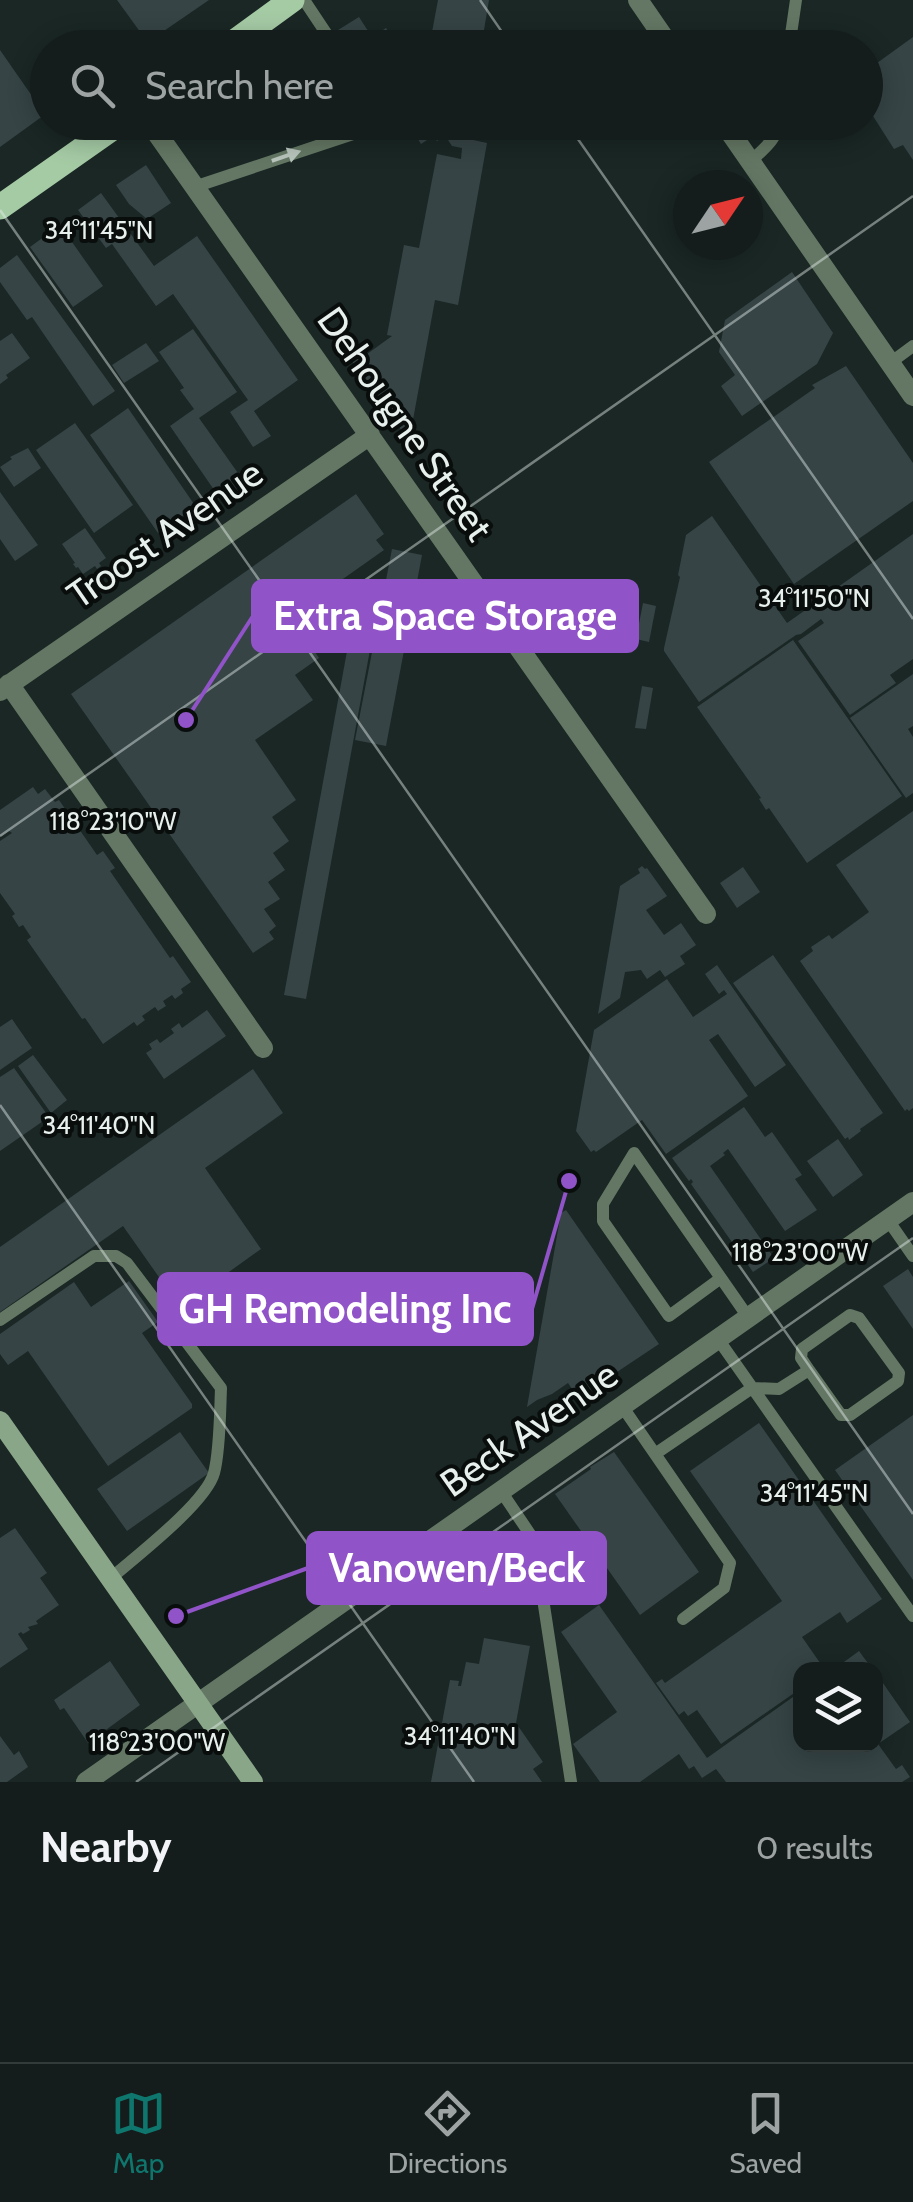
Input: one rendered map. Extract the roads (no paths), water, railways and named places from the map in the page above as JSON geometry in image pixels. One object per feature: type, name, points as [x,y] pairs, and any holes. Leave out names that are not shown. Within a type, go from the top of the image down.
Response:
[{"type":"main road","points":[[251,30],[292,0]]},
{"type":"main road","points":[[0,207],[95,140]]},
{"type":"main road","points":[[1,1426],[253,1782]]},
{"type":"street","points":[[638,0],[658,30]]},
{"type":"street","name":"Dehougne Street","points":[[161,140],[706,914]]},
{"type":"street","points":[[735,140],[913,396]]},
{"type":"street","name":"Troost Avenue","points":[[5,688],[370,435]]},
{"type":"street","points":[[5,688],[264,1048]]},
{"type":"street","name":"Beck Avenue","points":[[86,1782],[913,1202]]},
{"type":"lane","points":[[304,0],[324,30]]},
{"type":"lane","points":[[792,30],[796,0]]},
{"type":"lane","points":[[194,187],[335,140]]},
{"type":"lane","points":[[750,162],[773,140]]},
{"type":"lane","points":[[890,363],[913,346]]},
{"type":"lane","points":[[721,1278],[669,1316],[604,1222],[603,1204],[634,1153],[721,1278],[748,1317]]},
{"type":"lane","points":[[888,1220],[913,1256]]},
{"type":"lane","points":[[0,1320],[94,1256],[116,1256],[126,1263],[220,1388],[214,1472],[208,1487],[110,1579]]},
{"type":"lane","points":[[850,1315],[859,1318],[899,1373],[898,1381],[850,1415],[841,1415],[809,1370],[801,1358],[802,1349],[850,1315]]},
{"type":"lane","points":[[718,1339],[913,1616]]},
{"type":"lane","points":[[656,1454],[752,1388],[779,1389],[809,1370]]},
{"type":"lane","points":[[622,1406],[730,1563],[724,1588],[684,1619]]},
{"type":"lane","points":[[500,1492],[534,1540],[572,1782]]},
{"type":"place","name":"Extra Space Storage","points":[[186,720]]},
{"type":"place","name":"GH Remodeling Inc","points":[[569,1181]]},
{"type":"place","name":"Vanowen/Beck","points":[[176,1616]]}]
